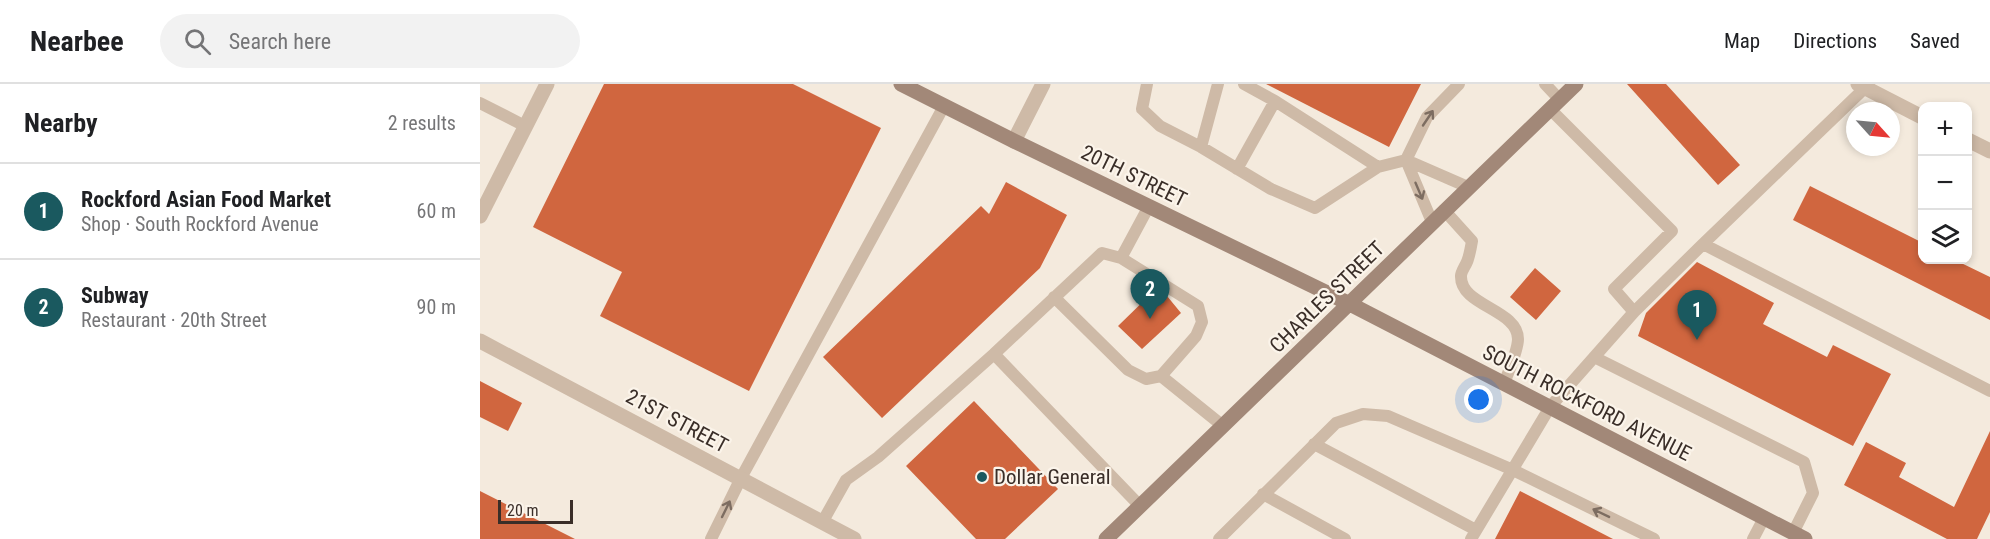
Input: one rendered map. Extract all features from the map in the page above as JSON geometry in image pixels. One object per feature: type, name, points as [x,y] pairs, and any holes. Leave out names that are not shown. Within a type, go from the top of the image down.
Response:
[{"type":"street","points":[[480,216],[547,84]]},
{"type":"street","name":"20TH STREET","points":[[901,84],[1350,304]]},
{"type":"street","points":[[1014,141],[1043,84]]},
{"type":"street","name":"CHARLES STREET","points":[[1106,539],[1576,84]]},
{"type":"street","points":[[1864,85],[1918,114]]},
{"type":"street","points":[[1972,142],[1990,151]]},
{"type":"street","name":"SOUTH ROCKFORD AVENUE","points":[[1350,304],[1799,536]]},
{"type":"street","name":"21ST STREET","points":[[480,341],[854,539]]},
{"type":"lane","points":[[1147,84],[1142,109],[1160,126],[1201,147],[1271,189],[1315,208],[1378,167],[1406,160],[1468,187]]},
{"type":"lane","points":[[1201,147],[1218,84]]},
{"type":"lane","points":[[1245,84],[1378,167]]},
{"type":"lane","points":[[1432,222],[1406,160],[1427,117],[1460,84]]},
{"type":"lane","points":[[1545,84],[1555,105],[1672,231],[1614,289],[1634,312]]},
{"type":"lane","points":[[1314,444],[1474,535],[1550,408],[1594,357],[1634,312],[1864,85]]},
{"type":"lane","points":[[1237,169],[1275,101]]},
{"type":"lane","points":[[480,103],[525,126]]},
{"type":"lane","points":[[711,539],[741,478],[944,106]]},
{"type":"lane","points":[[1121,258],[1149,206]]},
{"type":"lane","points":[[1444,210],[1472,241],[1461,276],[1465,290],[1513,325],[1518,338],[1504,384]]},
{"type":"lane","points":[[1703,244],[1990,391]]},
{"type":"lane","points":[[823,521],[846,480],[878,457],[994,354],[1054,297],[1102,253],[1121,258],[1198,306],[1202,322],[1196,336],[1161,376],[1146,379],[1128,370],[1054,297]]},
{"type":"lane","points":[[994,354],[1140,506]]},
{"type":"lane","points":[[1594,357],[1804,462],[1812,493],[1799,536]]},
{"type":"lane","points":[[1161,376],[1224,426]]},
{"type":"lane","points":[[1218,539],[1336,423],[1363,414],[1388,416],[1513,470],[1654,539]]},
{"type":"lane","points":[[1263,494],[1346,539]]},
{"type":"lane","points":[[1753,539],[1764,518]]},
{"type":"building","points":[[604,84],[793,84],[881,128],[749,391],[600,316],[622,272],[533,227]]},
{"type":"building","points":[[1266,84],[1421,84],[1389,147]]},
{"type":"building","points":[[1627,84],[1666,84],[1740,165],[1718,185]]},
{"type":"building","points":[[1006,182],[1067,215],[1040,268],[882,418],[823,357],[981,206],[989,214]]},
{"type":"building","points":[[1810,186],[1918,240],[1918,264],[1963,264],[1990,277],[1990,320],[1793,220]]},
{"type":"building","points":[[1697,262],[1774,303],[1763,324],[1827,357],[1833,345],[1891,374],[1853,446],[1638,336],[1646,313]]},
{"type":"building","points":[[1535,268],[1561,291],[1536,320],[1510,297]]},
{"type":"building","points":[[1156,289],[1167,296],[1181,313],[1142,349],[1118,326]]},
{"type":"building","points":[[480,381],[522,403],[508,431],[480,417]]},
{"type":"building","name":"Dollar General","points":[[974,401],[1058,489],[1005,539],[976,539],[906,466]]},
{"type":"building","points":[[1990,431],[1990,512],[1977,539],[1947,539],[1844,485],[1866,442],[1906,463],[1899,477],[1954,507]]},
{"type":"building","points":[[480,491],[575,539],[480,539]]},
{"type":"building","points":[[1520,491],[1613,539],[1495,539]]},
{"type":"place","name":"Subway","points":[[1150,319]]},
{"type":"place","name":"Rockford Asian Food Market","points":[[1697,340]]},
{"type":"place","name":"Dollar General","points":[[982,477]]}]
